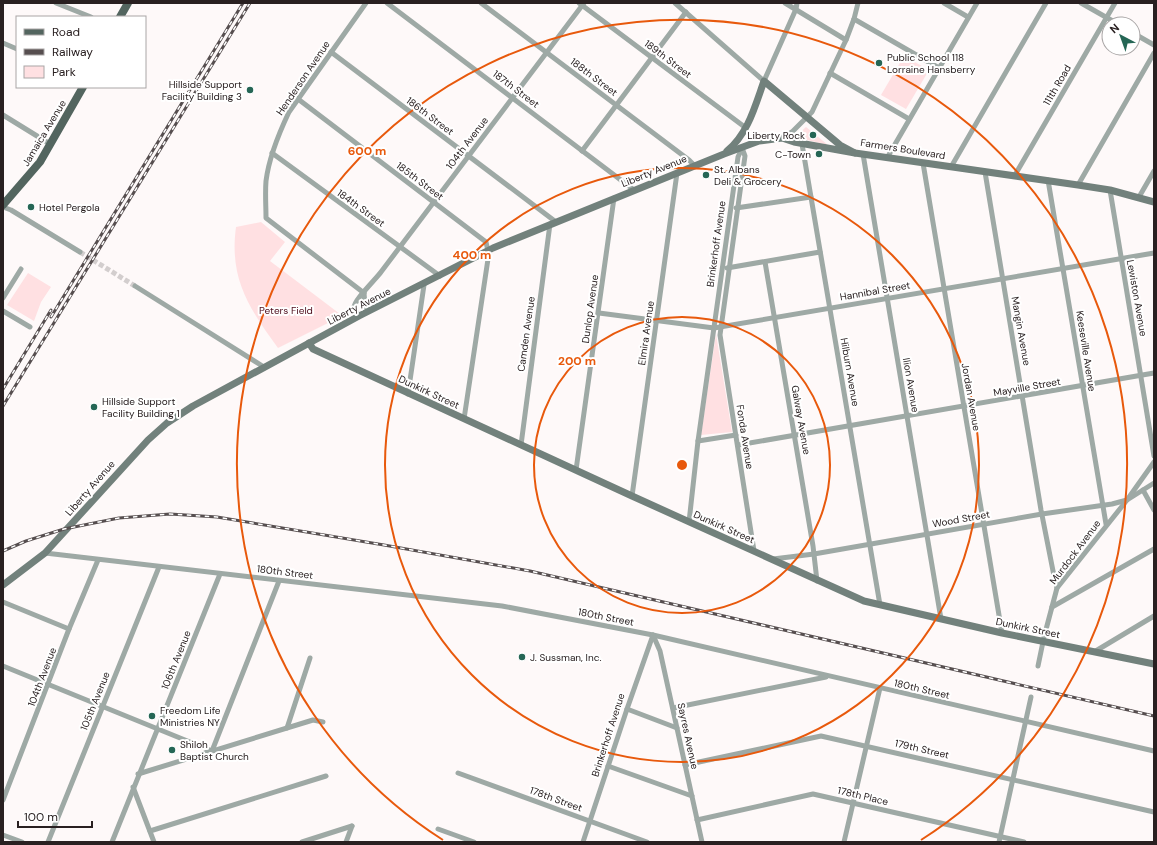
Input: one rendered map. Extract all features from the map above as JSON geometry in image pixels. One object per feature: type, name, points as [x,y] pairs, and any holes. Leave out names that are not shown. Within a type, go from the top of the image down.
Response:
[{"type":"main road","points":[[121,16],[128,3]]},
{"type":"main road","points":[[724,154],[735,145],[746,128],[764,81]]},
{"type":"main road","name":"Farmers Boulevard","points":[[764,81],[840,145],[855,153],[1015,175],[1110,190],[1154,202]]},
{"type":"main road","name":"Jamaica Avenue","points":[[3,206],[34,171],[48,143],[82,88]]},
{"type":"main road","name":"Liberty Avenue","points":[[3,585],[45,553],[131,457],[157,431],[174,418],[193,406],[359,316],[424,285],[488,251],[614,198],[759,141],[782,138],[802,144],[855,153]]},
{"type":"main road","name":"Dunkirk Street","points":[[309,343],[313,349],[408,394],[864,601],[1002,633],[1154,664]]},
{"type":"street","points":[[56,3],[88,16]]},
{"type":"street","name":"Henderson Avenue","points":[[364,293],[266,218],[266,181],[272,153],[282,127],[298,99],[366,3]]},
{"type":"street","name":"187th Street","points":[[388,3],[634,190]]},
{"type":"street","name":"188th Street","points":[[481,3],[695,166]]},
{"type":"street","name":"Farmers Boulevard","points":[[675,3],[764,81]]},
{"type":"street","points":[[785,3],[846,40]]},
{"type":"street","points":[[764,81],[796,9],[797,3]]},
{"type":"street","name":"Liberty Avenue","points":[[782,138],[792,132],[812,112],[846,40],[858,3]]},
{"type":"street","points":[[944,3],[968,17]]},
{"type":"street","points":[[887,158],[977,3]]},
{"type":"street","points":[[951,167],[1046,3]]},
{"type":"street","points":[[1081,3],[1104,16]]},
{"type":"street","name":"111th Road","points":[[1108,16],[1115,3]]},
{"type":"street","name":"104th Avenue","points":[[359,316],[354,310],[357,300],[364,293],[512,98],[581,4]]},
{"type":"street","name":"189th Street","points":[[581,4],[746,128]]},
{"type":"street","points":[[582,151],[686,12]]},
{"type":"street","points":[[854,19],[939,68]]},
{"type":"street","name":"111th Road","points":[[1015,175],[1101,28]]},
{"type":"street","points":[[1141,38],[1154,45]]},
{"type":"street","points":[[3,43],[16,49]]},
{"type":"street","name":"186th Street","points":[[331,52],[468,156],[553,223]]},
{"type":"street","points":[[1078,185],[1154,53]]},
{"type":"street","points":[[830,73],[910,119]]},
{"type":"street","name":"185th Street","points":[[298,99],[486,242],[488,251]]},
{"type":"street","points":[[3,115],[48,143]]},
{"type":"street","name":"Hilburn Avenue","points":[[802,144],[880,604]]},
{"type":"street","name":"Brinkerhoff Avenue","points":[[721,327],[745,156],[742,148]]},
{"type":"street","name":"Brinkerhoff Avenue","points":[[689,522],[698,441],[722,268],[738,156],[742,148]]},
{"type":"street","name":"184th Street","points":[[272,153],[440,276]]},
{"type":"street","name":"Ilion Avenue","points":[[863,154],[942,619]]},
{"type":"street","name":"Jordan Avenue","points":[[923,163],[1002,633]]},
{"type":"street","points":[[1139,197],[1154,171]]},
{"type":"street","name":"Mangin Avenue","points":[[985,172],[1042,514],[1057,588]]},
{"type":"street","name":"Elmira Avenue","points":[[632,496],[677,173]]},
{"type":"street","name":"Keeseville Avenue","points":[[1048,180],[1106,524]]},
{"type":"street","name":"Lewiston Avenue","points":[[1110,190],[1120,258],[1154,456]]},
{"type":"street","points":[[731,208],[811,197]]},
{"type":"street","name":"Dunlop Avenue","points":[[576,470],[614,198]]},
{"type":"street","points":[[3,206],[80,252]]},
{"type":"street","name":"Camden Avenue","points":[[520,445],[553,223]]},
{"type":"street","points":[[464,419],[488,251]]},
{"type":"street","points":[[722,268],[730,268],[820,252]]},
{"type":"street","name":"Hannibal Street","points":[[599,313],[714,328],[1154,253]]},
{"type":"street","name":"Galway Avenue","points":[[765,262],[818,581]]},
{"type":"street","points":[[3,298],[21,269]]},
{"type":"street","points":[[408,394],[424,285]]},
{"type":"street","points":[[135,286],[264,367]]},
{"type":"street","points":[[364,293],[365,305],[369,311]]},
{"type":"street","points":[[3,311],[30,327]]},
{"type":"street","name":"Fonda Avenue","points":[[721,327],[720,335],[754,551]]},
{"type":"street","name":"Mayville Street","points":[[738,445],[1083,387],[1154,373]]},
{"type":"street","points":[[698,441],[736,435]]},
{"type":"street","name":"Murdock Avenue","points":[[1038,666],[1057,588],[1106,524],[1127,500],[1154,462]]},
{"type":"street","points":[[1127,500],[1154,483]]},
{"type":"street","points":[[1143,490],[1154,510]]},
{"type":"street","name":"Wood Street","points":[[773,559],[797,557],[1127,500]]},
{"type":"street","points":[[1052,606],[1154,549]]},
{"type":"street","name":"180th Street","points":[[45,553],[502,606],[653,635],[829,677],[1154,751]]},
{"type":"street","points":[[788,566],[797,557]]},
{"type":"street","name":"104th Avenue","points":[[3,800],[98,560]]},
{"type":"street","name":"105th Avenue","points":[[48,842],[158,567]]},
{"type":"street","name":"106th Avenue","points":[[112,842],[138,774],[158,729],[220,574]]},
{"type":"street","points":[[212,751],[279,581]]},
{"type":"street","points":[[3,602],[70,629]]},
{"type":"street","points":[[1094,652],[1154,616]]},
{"type":"street","name":"Brinkerhoff Avenue","points":[[583,842],[653,635]]},
{"type":"street","name":"Sayres Avenue","points":[[653,635],[660,651],[702,842]]},
{"type":"street","points":[[287,728],[310,658]]},
{"type":"street","points":[[3,666],[212,751]]},
{"type":"street","points":[[673,708],[829,677]]},
{"type":"street","points":[[844,842],[880,688]]},
{"type":"street","points":[[999,839],[1031,697]]},
{"type":"street","points":[[627,709],[677,728]]},
{"type":"street","points":[[138,774],[313,720],[323,722]]},
{"type":"street","name":"179th Street","points":[[685,765],[821,736],[1154,812]]},
{"type":"street","points":[[608,766],[692,796]]},
{"type":"street","name":"178th Street","points":[[458,773],[647,842]]},
{"type":"street","points":[[150,831],[326,776]]},
{"type":"street","points":[[133,787],[154,842]]},
{"type":"street","name":"178th Place","points":[[697,820],[813,794],[853,802],[999,839],[1024,842]]},
{"type":"street","points":[[302,842],[352,826],[346,842]]},
{"type":"street","points":[[438,829],[474,842]]},
{"type":"street","points":[[3,835],[22,842]]},
{"type":"green space","points":[[904,56],[929,70],[906,109],[881,95]]},
{"type":"green space","points":[[806,127],[828,145],[795,137]]},
{"type":"green space","name":"Peters Field","points":[[261,222],[285,242],[270,261],[340,314],[334,320],[278,348],[250,306],[239,278],[236,262],[236,227]]},
{"type":"green space","points":[[28,273],[51,287],[41,302],[34,321],[7,305]]},
{"type":"green space","points":[[716,334],[732,432],[701,435]]},
{"type":"tunnel","points":[[80,252],[135,286]]},
{"type":"railway","points":[[51,317],[243,3]]},
{"type":"railway","points":[[3,406],[250,3]]},
{"type":"railway","points":[[3,389],[51,310]]},
{"type":"railway","points":[[3,551],[26,541],[64,529],[119,518],[170,514],[217,517],[530,571],[1154,716]]},
{"type":"place","name":"Public School 118 Lorraine Hansberry","points":[[879,63]]},
{"type":"place","name":"Hillside Support Facility Building 3","points":[[250,90]]},
{"type":"place","name":"Liberty Rock","points":[[813,135]]},
{"type":"place","name":"C-Town","points":[[819,154]]},
{"type":"place","name":"St. Albans Deli & Grocery","points":[[706,175]]},
{"type":"place","name":"Hotel Pergola","points":[[31,207]]},
{"type":"place","name":"Hillside Support Facility Building 1","points":[[94,407]]},
{"type":"place","name":"J. Sussman, Inc.","points":[[522,657]]},
{"type":"place","name":"Freedom Life Ministries NY","points":[[152,716]]},
{"type":"place","name":"Shiloh Baptist Church","points":[[172,750]]}]
